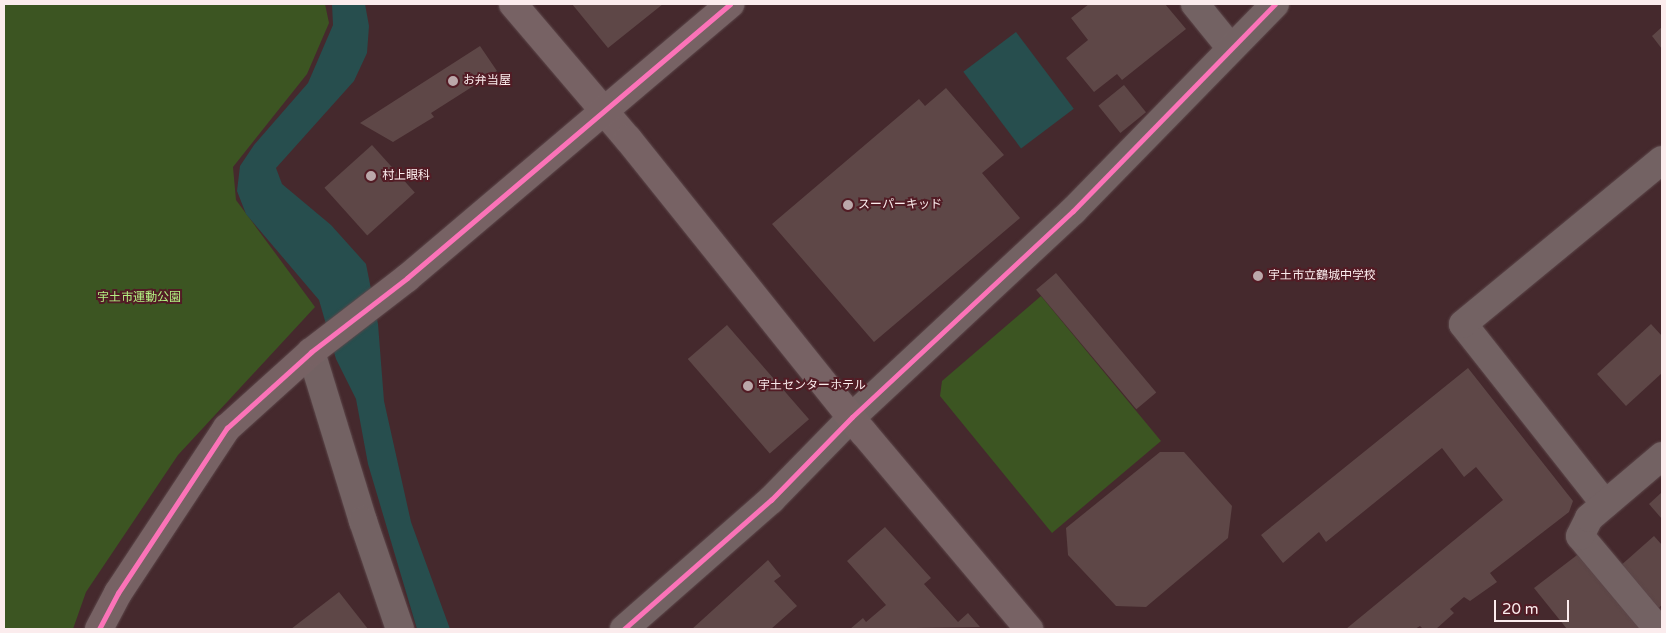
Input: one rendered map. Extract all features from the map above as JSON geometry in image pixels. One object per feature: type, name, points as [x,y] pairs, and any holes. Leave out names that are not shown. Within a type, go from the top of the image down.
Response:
[{"type":"street","points":[[513,4],[604,109],[852,417],[1029,629]]},
{"type":"street","points":[[99,629],[118,593],[227,428],[311,352],[407,278],[730,4]]},
{"type":"street","points":[[1195,4],[1230,47]]},
{"type":"street","points":[[624,629],[771,500],[852,417],[1073,211],[1230,47],[1275,4]]},
{"type":"street","points":[[1605,504],[1463,324],[1662,160]]},
{"type":"street","points":[[311,352],[362,521],[400,629]]},
{"type":"street","points":[[1658,629],[1580,536],[1589,518],[1662,456]]},
{"type":"green space","name":"宇土市運動公園","points":[[4,4],[325,4],[329,23],[307,74],[233,167],[236,200],[315,307],[178,455],[86,592],[73,629],[4,629]]},
{"type":"green space","points":[[1041,296],[1161,441],[1052,533],[940,396],[942,381]]},
{"type":"water","points":[[332,4],[365,4],[369,26],[367,53],[354,81],[276,168],[282,184],[331,225],[366,264],[378,324],[384,401],[411,522],[450,629],[417,629],[368,464],[356,399],[336,359],[319,300],[246,214],[237,191],[240,166],[254,145],[308,83],[333,25]]},
{"type":"water","points":[[1016,32],[1074,109],[1021,148],[963,72]]},
{"type":"building","points":[[572,4],[663,4],[608,48]]},
{"type":"building","points":[[1089,4],[1165,4],[1186,29],[1122,80],[1117,74],[1094,92],[1066,58],[1088,40],[1071,18]]},
{"type":"building","points":[[1662,27],[1662,49],[1652,36]]},
{"type":"building","points":[[480,46],[497,71],[431,113],[434,117],[393,142],[360,123]]},
{"type":"building","points":[[1124,85],[1146,112],[1120,133],[1098,106]]},
{"type":"building","points":[[946,88],[1004,155],[982,173],[1020,218],[874,342],[772,224],[919,99],[925,106]]},
{"type":"building","points":[[372,145],[415,193],[367,235],[324,188]]},
{"type":"building","points":[[1056,273],[1156,393],[1136,409],[1036,290]]},
{"type":"building","points":[[1651,324],[1662,336],[1662,373],[1626,406],[1597,374]]},
{"type":"building","points":[[727,325],[809,419],[770,453],[688,359]]},
{"type":"building","points":[[1468,368],[1573,501],[1569,512],[1490,573],[1497,582],[1470,601],[1464,597],[1450,609],[1454,613],[1436,629],[1423,629],[1420,626],[1415,629],[1346,629],[1503,500],[1476,467],[1464,477],[1442,448],[1326,542],[1319,532],[1283,563],[1261,535]]},
{"type":"building","points":[[1160,452],[1184,452],[1232,506],[1228,538],[1146,607],[1116,606],[1068,555],[1066,528]]},
{"type":"building","points":[[1662,492],[1662,519],[1649,504]]},
{"type":"building","points":[[885,527],[931,578],[924,584],[958,622],[968,613],[980,627],[850,629],[863,618],[866,622],[886,605],[847,561]]},
{"type":"building","points":[[1654,536],[1662,545],[1662,605],[1656,610],[1619,567]]},
{"type":"building","points":[[1581,552],[1642,629],[1567,629],[1534,588]]},
{"type":"building","points":[[768,560],[781,576],[774,581],[797,606],[771,629],[692,629]]},
{"type":"building","points":[[339,592],[368,629],[291,629]]},
{"type":"cycle path","points":[[99,629],[118,593],[227,428],[311,352],[407,278],[730,4]]},
{"type":"cycle path","points":[[624,629],[771,500],[852,417],[1073,211],[1275,4]]},
{"type":"place","name":"お弁当屋","points":[[453,81]]},
{"type":"place","name":"村上眼科","points":[[371,176]]},
{"type":"place","name":"スーパーキッド","points":[[848,205]]},
{"type":"place","name":"宇土市立鶴城中学校","points":[[1258,276]]},
{"type":"place","name":"宇土センターホテル","points":[[748,386]]}]
